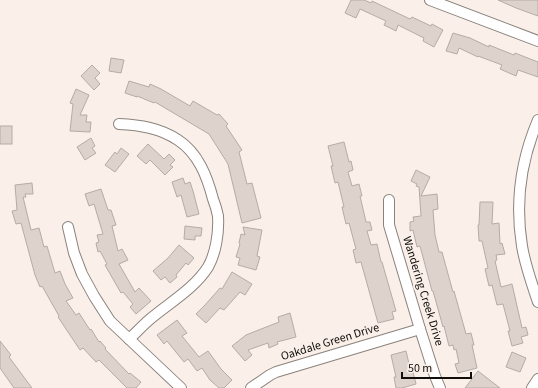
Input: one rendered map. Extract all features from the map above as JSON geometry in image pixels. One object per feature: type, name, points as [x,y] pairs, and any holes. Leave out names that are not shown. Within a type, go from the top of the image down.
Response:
[{"type":"street","points":[[430,0],[538,41]]},
{"type":"street","points":[[538,120],[533,131],[522,171],[518,201],[522,247],[538,302]]},
{"type":"street","points":[[120,124],[147,127],[163,132],[178,140],[189,150],[199,162],[206,176],[218,216],[217,240],[214,253],[208,266],[199,278],[149,320],[130,339]]},
{"type":"street","name":"Wandering Creek Drive","points":[[389,200],[389,225],[420,329],[440,388]]},
{"type":"street","points":[[68,227],[74,254],[82,274],[110,321],[181,388]]},
{"type":"street","name":"Oakdale Green Drive","points":[[251,388],[276,372],[420,329]]},
{"type":"street","points":[[532,388],[538,379]]},
{"type":"building","points":[[351,0],[364,0],[371,3],[372,1],[410,19],[412,17],[431,26],[432,24],[443,30],[434,47],[423,41],[424,38],[398,25],[396,31],[384,25],[386,21],[360,9],[356,18],[345,13]]},
{"type":"building","points":[[498,0],[538,0],[538,16],[516,8]]},
{"type":"building","points":[[453,33],[470,38],[489,47],[489,45],[514,55],[515,53],[538,62],[538,77],[518,70],[516,76],[500,69],[502,65],[478,57],[459,48],[457,54],[446,51]]},
{"type":"building","points":[[111,58],[124,60],[121,73],[109,71]]},
{"type":"building","points":[[92,65],[100,73],[95,78],[100,84],[94,90],[81,76]]},
{"type":"building","points":[[129,81],[149,87],[150,84],[190,106],[193,101],[217,115],[219,114],[228,124],[226,126],[242,150],[239,152],[247,184],[252,183],[261,218],[242,223],[228,164],[209,134],[155,102],[154,103],[125,93]]},
{"type":"building","points":[[76,89],[89,95],[80,115],[87,115],[86,122],[91,122],[90,132],[70,131],[73,104],[70,103]]},
{"type":"building","points":[[0,126],[12,126],[12,144],[0,144]]},
{"type":"building","points":[[91,138],[95,146],[92,148],[96,153],[85,160],[77,147]]},
{"type":"building","points":[[344,142],[349,162],[351,161],[353,170],[348,172],[352,186],[359,184],[366,222],[370,222],[372,230],[367,231],[371,245],[377,244],[396,311],[392,312],[394,319],[378,323],[361,262],[356,263],[353,250],[356,249],[349,223],[346,224],[342,207],[344,207],[338,182],[335,183],[331,166],[333,166],[328,146]]},
{"type":"building","points":[[148,144],[164,159],[169,154],[175,160],[170,165],[173,167],[165,175],[150,160],[146,164],[137,156]]},
{"type":"building","points":[[121,148],[129,154],[115,172],[105,165],[115,152],[117,154]]},
{"type":"building","points":[[416,170],[430,177],[421,196],[437,194],[438,209],[433,210],[435,235],[439,252],[442,252],[466,334],[471,333],[474,345],[472,345],[477,368],[458,373],[455,364],[459,363],[456,349],[454,350],[453,345],[449,346],[420,246],[417,247],[413,230],[410,231],[410,222],[414,221],[413,217],[421,216],[419,187],[411,181]]},
{"type":"building","points":[[183,178],[185,184],[190,182],[199,214],[187,217],[181,195],[177,197],[172,182]]},
{"type":"building","points":[[32,183],[33,194],[25,194],[26,197],[23,197],[31,230],[39,228],[44,247],[47,246],[55,273],[60,271],[73,298],[66,301],[76,315],[79,313],[99,342],[100,341],[106,348],[105,349],[129,374],[130,373],[141,382],[136,388],[127,388],[99,360],[96,362],[83,348],[80,350],[58,317],[59,316],[42,286],[40,287],[35,275],[21,223],[16,224],[12,211],[17,210],[15,185]]},
{"type":"building","points":[[101,189],[108,210],[111,210],[116,225],[112,226],[118,251],[122,249],[128,260],[119,264],[135,292],[139,288],[151,301],[136,314],[130,307],[133,304],[123,292],[121,293],[105,265],[107,264],[100,251],[98,252],[96,243],[99,242],[97,235],[103,234],[94,204],[89,206],[85,194]]},
{"type":"building","points":[[480,202],[493,202],[492,224],[499,223],[500,244],[502,243],[505,254],[496,255],[497,260],[495,261],[501,287],[512,284],[522,328],[526,327],[528,335],[521,337],[523,343],[512,346],[503,304],[497,305],[492,285],[489,286],[485,269],[488,268],[482,241],[479,241],[478,225]]},
{"type":"building","points":[[185,226],[202,228],[201,236],[195,236],[195,240],[184,239]]},
{"type":"building","points":[[243,227],[262,230],[257,256],[260,257],[256,270],[238,265],[240,258],[236,257],[241,234],[245,235]]},
{"type":"building","points":[[179,245],[194,258],[188,265],[186,263],[176,275],[177,277],[170,283],[165,277],[161,280],[153,271],[168,258]]},
{"type":"building","points":[[232,272],[252,284],[245,295],[240,292],[224,310],[220,308],[206,323],[196,314],[220,288],[222,289]]},
{"type":"building","points":[[290,313],[296,337],[277,342],[278,344],[269,348],[268,343],[248,350],[252,355],[245,361],[232,346],[246,335],[279,322],[278,317]]},
{"type":"building","points":[[177,320],[187,333],[182,336],[199,357],[208,351],[221,369],[232,380],[224,388],[219,388],[210,380],[202,368],[197,371],[188,359],[184,362],[167,341],[164,344],[157,335]]},
{"type":"building","points":[[0,341],[11,355],[9,357],[32,388],[14,388],[0,368]]},
{"type":"building","points":[[406,351],[411,372],[413,372],[416,384],[396,388],[394,377],[396,377],[391,355]]},
{"type":"building","points":[[512,352],[526,358],[520,372],[506,367]]},
{"type":"building","points":[[478,371],[500,388],[465,388]]}]
